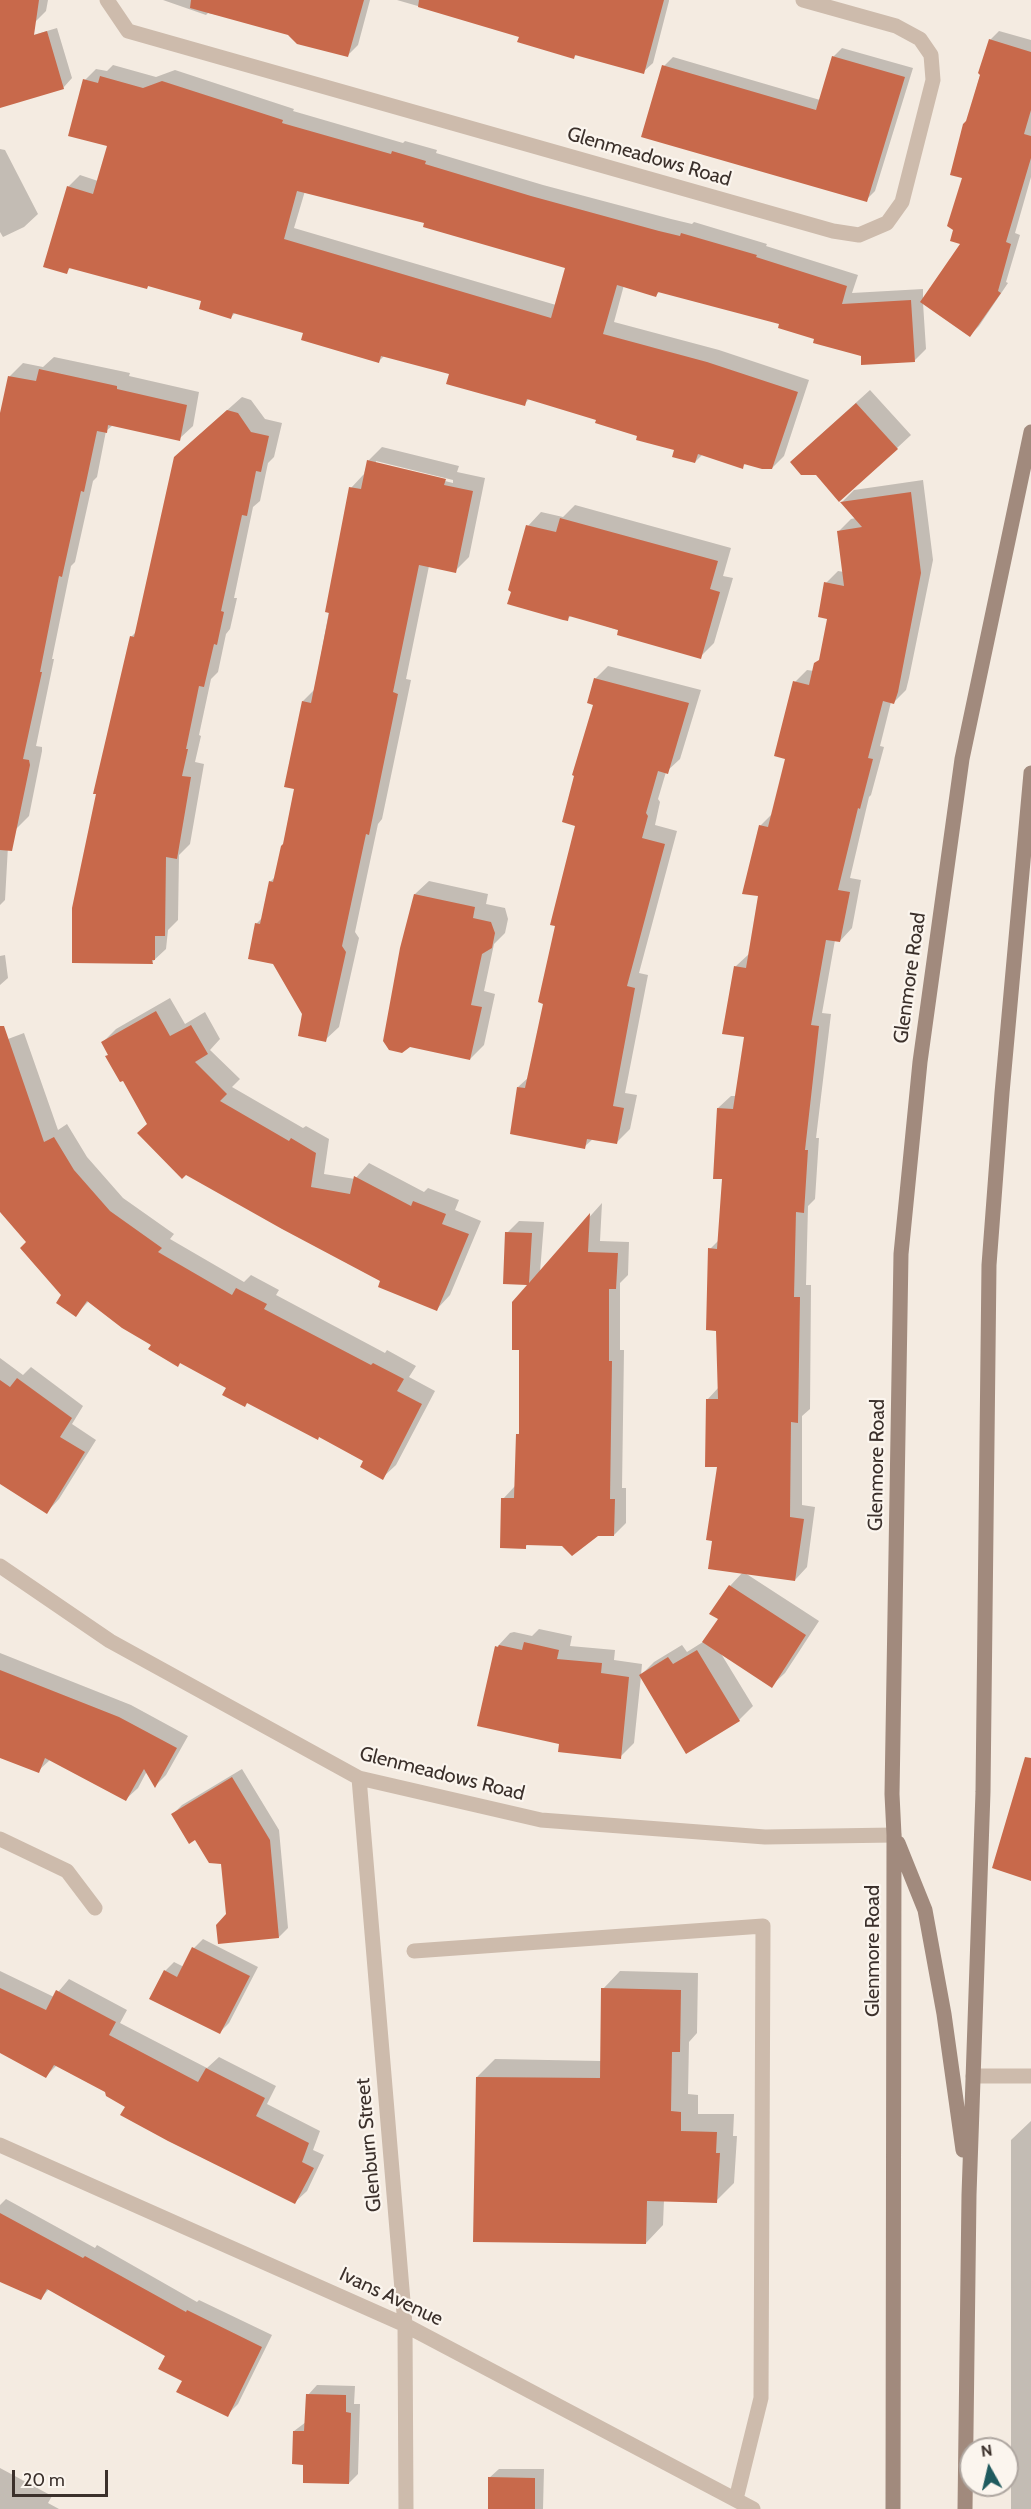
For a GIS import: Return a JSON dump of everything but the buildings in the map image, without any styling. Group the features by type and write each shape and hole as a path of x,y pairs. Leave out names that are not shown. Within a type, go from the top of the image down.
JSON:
{"main road":[{"name":"Glenmore Road","path":"893,2509 894,1835 892,1794 901,1254 918,1084 962,759 1031,432"},
{"path":"965,2509 969,2195 983,1792 989,1265 1031,773"},
{"path":"894,1835 925,1910 944,2014 969,2195"}],"street":[{"name":"Glenmeadows Road","path":"107,0 128,31 822,228 859,236 887,223 902,202 933,80 931,55 920,39 896,26 803,0"},
{"name":"Glenmeadows Road","path":"0,1566 110,1641 359,1778 541,1820 765,1837 894,1835"},
{"name":"Glenburn Street","path":"359,1778 405,2325 406,2509"},
{"path":"0,1839 67,1870 95,1908"},
{"path":"414,1951 763,1926 761,2398 736,2499"},
{"path":"972,2076 1031,2076"},
{"name":"Ivans Avenue","path":"0,2145 405,2325 753,2509"}]}
